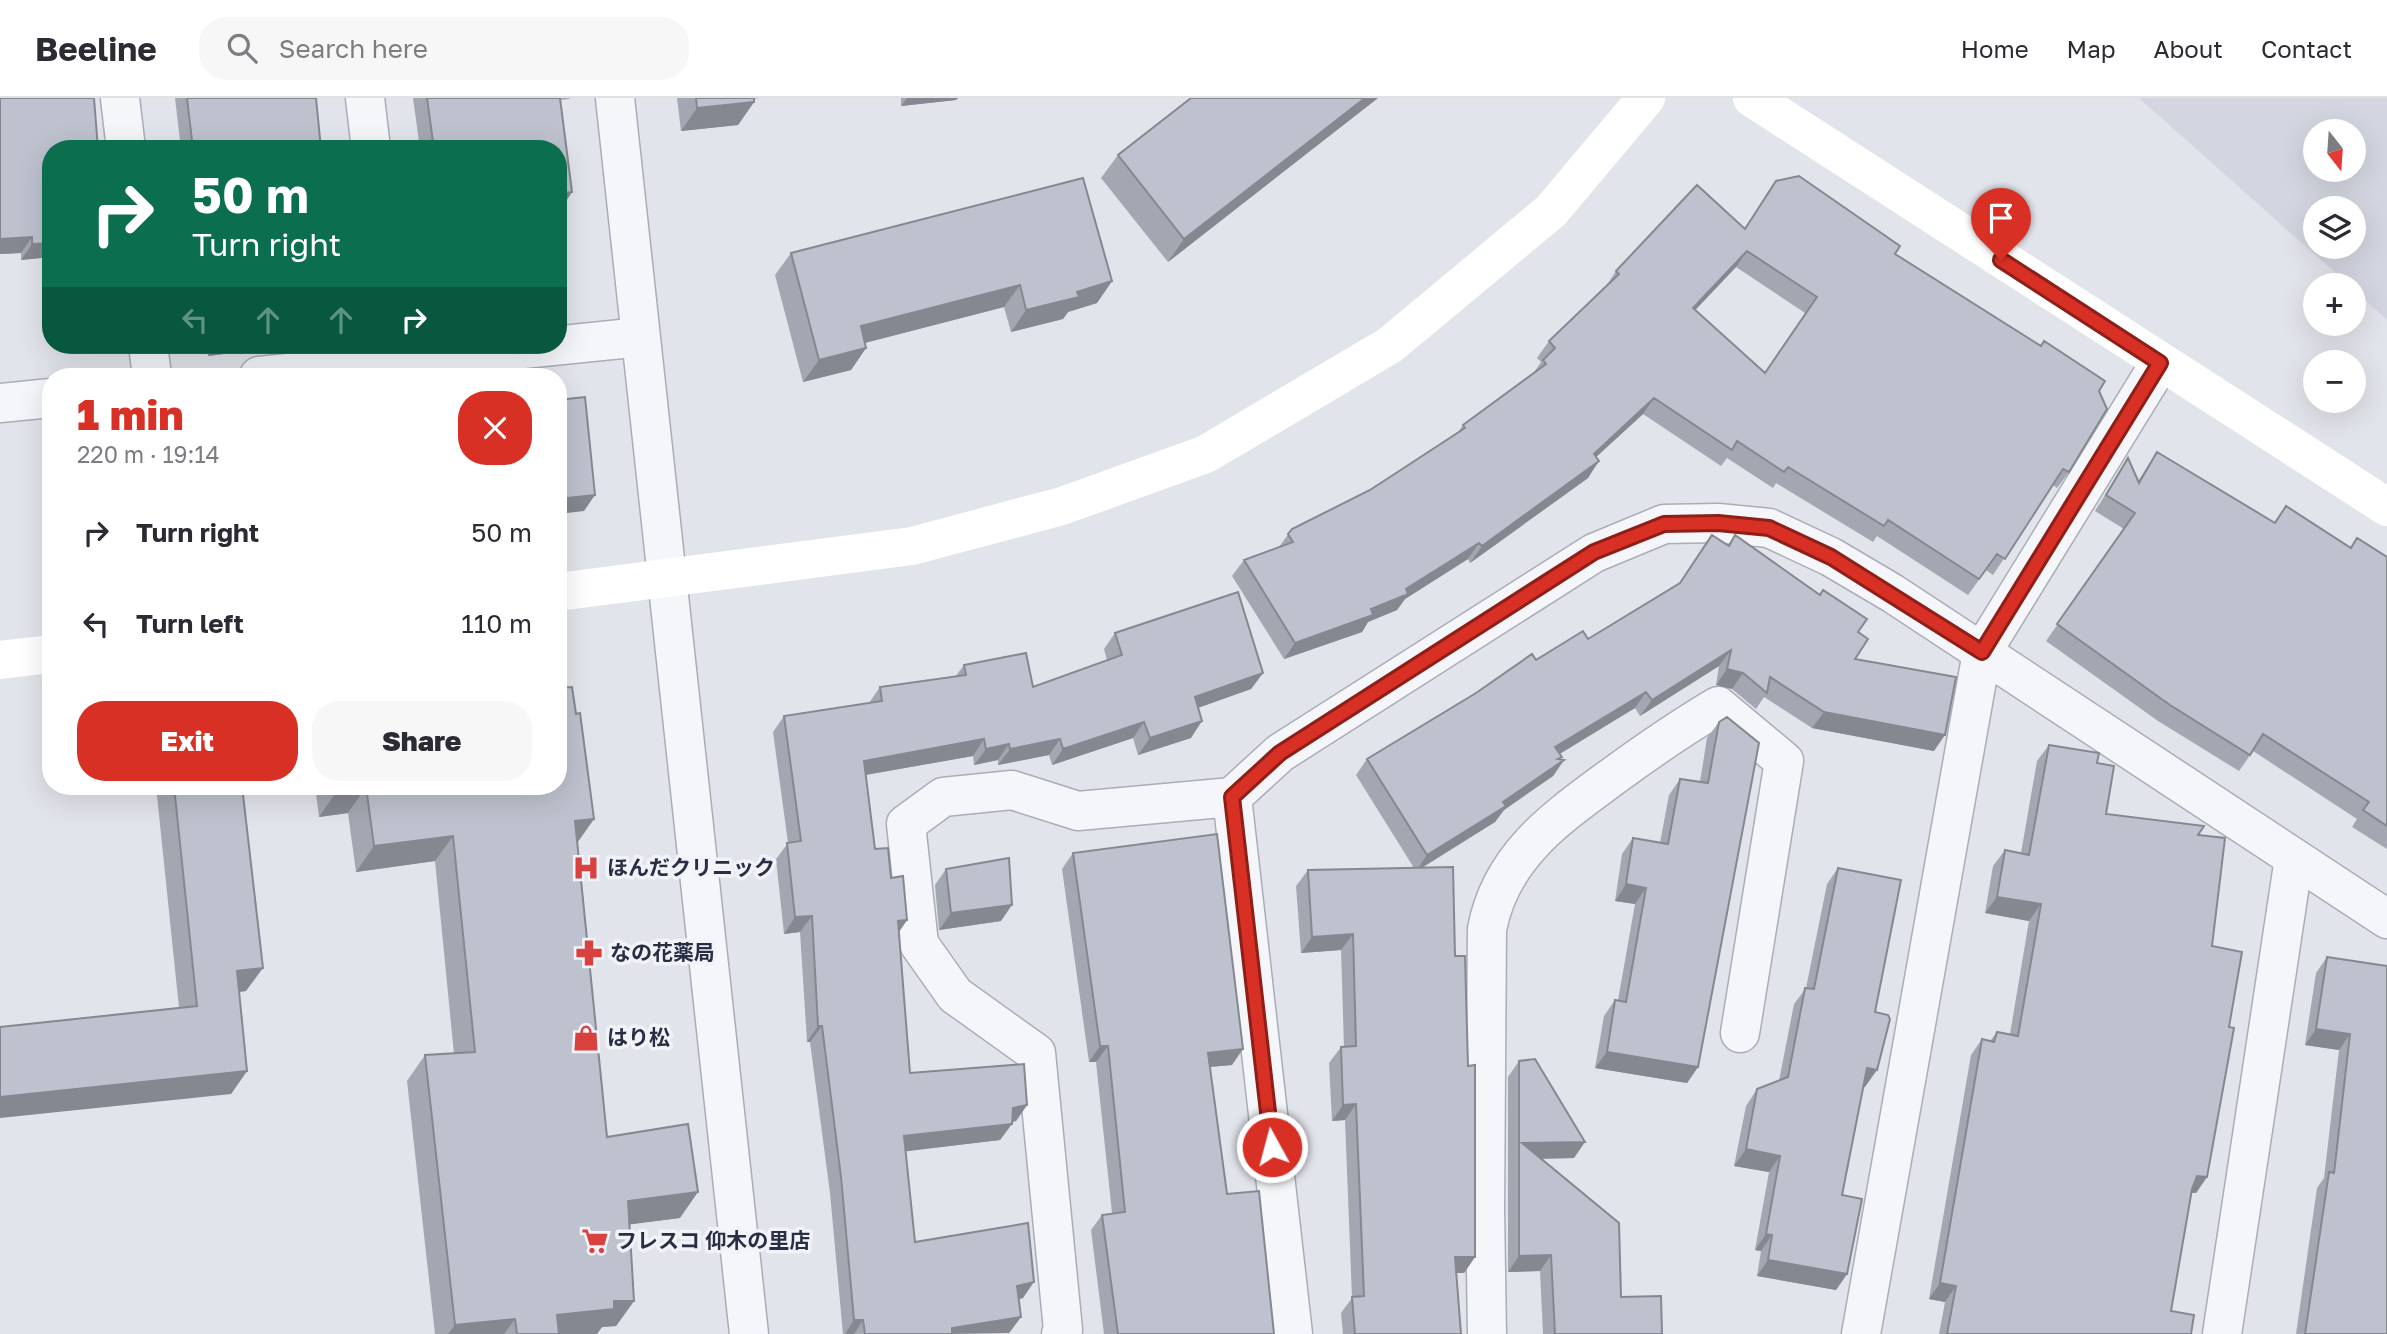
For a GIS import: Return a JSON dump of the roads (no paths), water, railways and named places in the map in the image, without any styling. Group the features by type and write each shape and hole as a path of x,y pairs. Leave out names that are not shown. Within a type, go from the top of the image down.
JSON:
{"street":[{"path":"120,98 125,140"},
{"path":"365,98 370,140"},
{"path":"615,98 749,1334"},
{"path":"567,591 912,546 1062,506 1206,454 1390,345 1550,211 1646,98"},
{"path":"1752,98 2387,507"},
{"path":"567,342 641,337"},
{"path":"308,368 393,354"},
{"path":"1861,1334 1982,652 2160,363"},
{"path":"0,403 42,399"},
{"path":"1060,1334 1063,1330 1035,1053 955,996 919,944 906,824 943,796 1012,790 1078,811 1232,797 1280,753 1594,552 1664,524 1718,523 1769,528 1841,563 1982,652 2387,919"},
{"path":"0,660 42,655"},
{"path":"1487,1334 1487,929 1492,902 1514,863 1539,834 1625,767 1718,706 1784,761 1740,1033"},
{"path":"1232,797 1293,1334"},
{"path":"2222,1334 2294,858"}],"place":[{"name":"ほんだクリニック","path":"586,868"},
{"name":"なの花薬局","path":"589,953"},
{"name":"はり松","path":"586,1038"},
{"name":"フレスコ 仰木の里店","path":"595,1241"}]}
